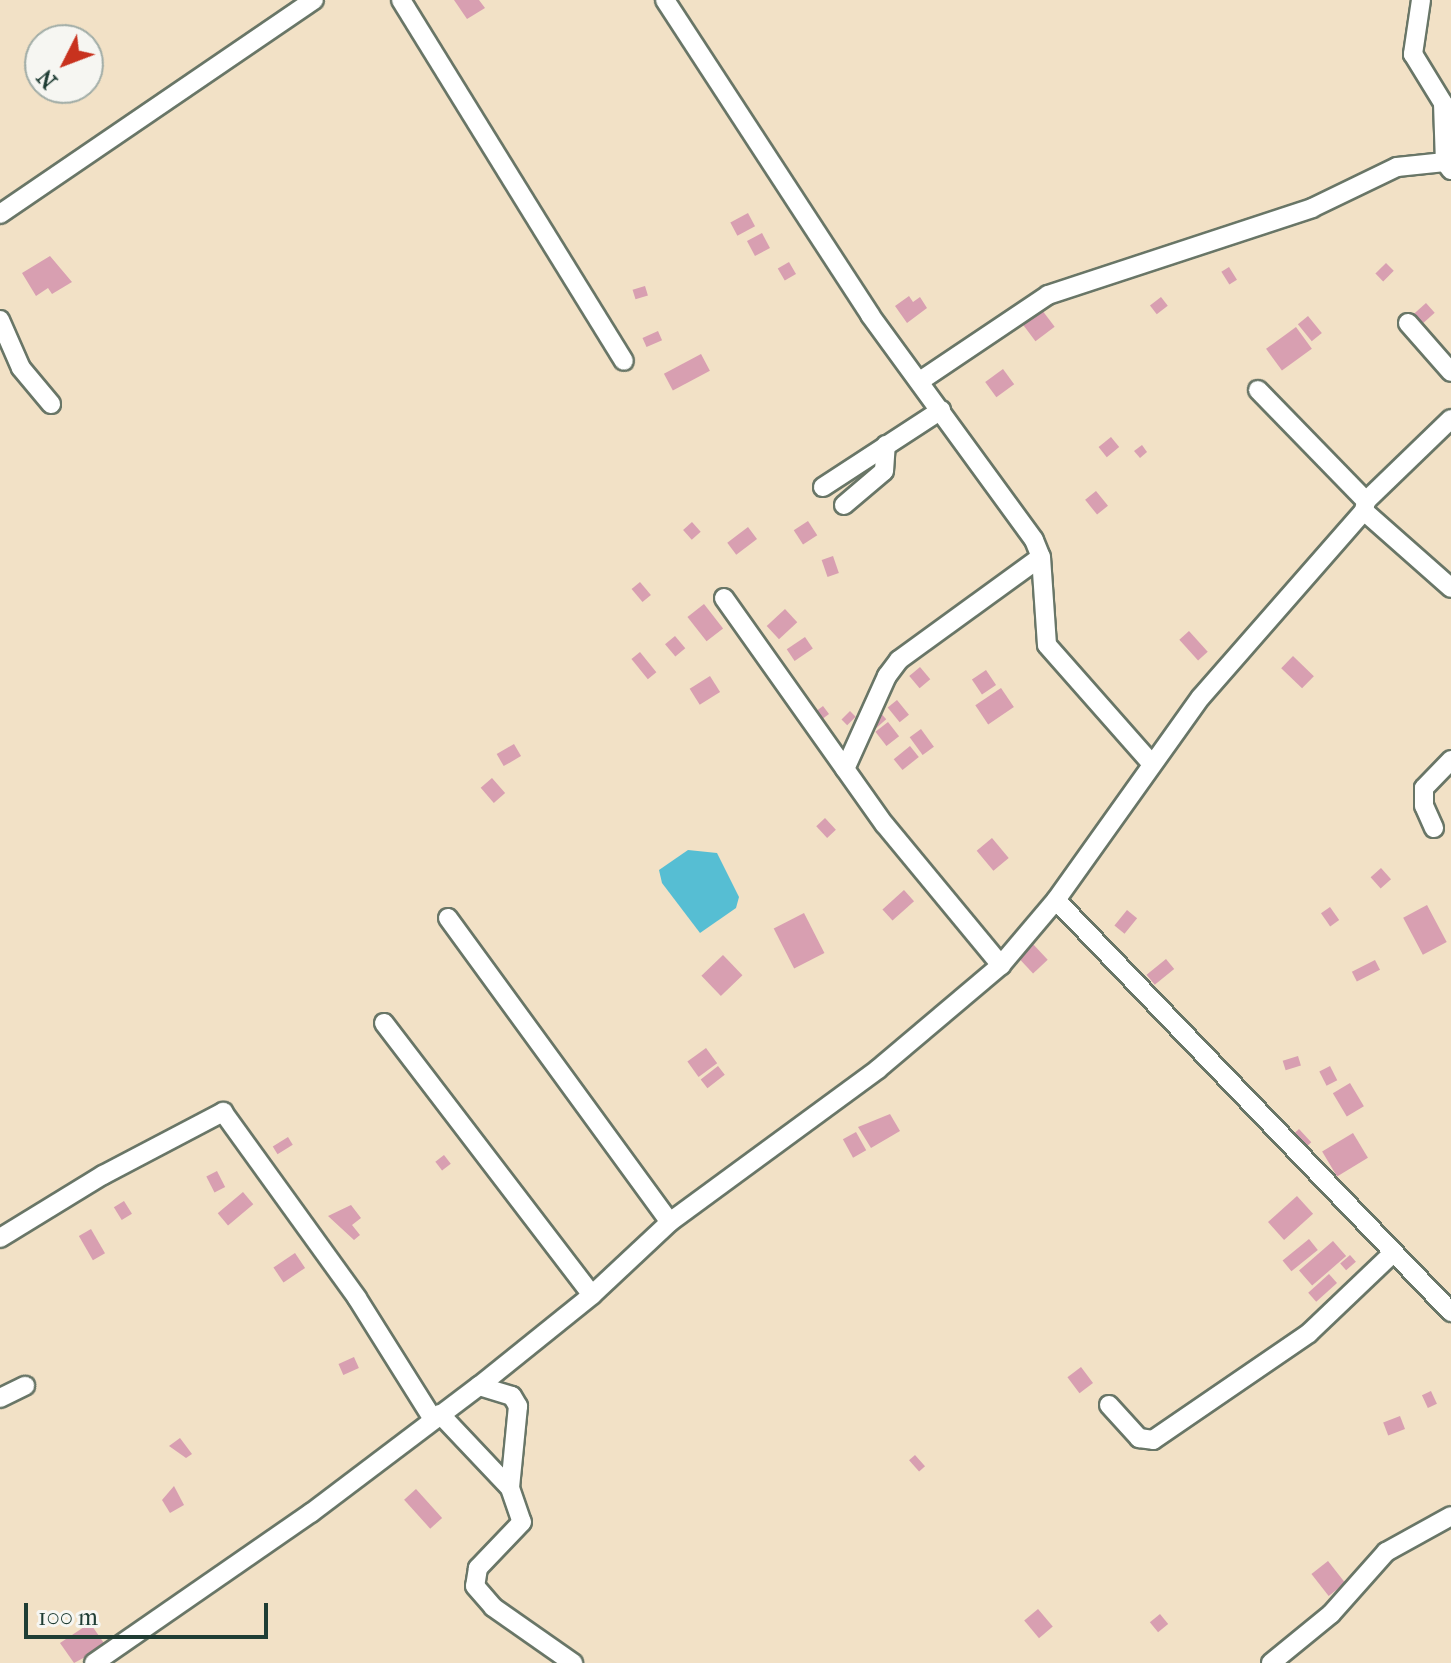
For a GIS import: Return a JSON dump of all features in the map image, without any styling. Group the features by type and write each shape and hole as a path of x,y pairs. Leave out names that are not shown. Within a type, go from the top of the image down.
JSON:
{"street":[{"path":"4,204 314,0"},
{"path":"401,0 624,361"},
{"path":"665,0 833,260 941,410 1041,557 1047,645 1151,763"},
{"path":"920,381 1048,295 1312,208 1397,167 1448,166 1443,103 1413,54 1421,0"},
{"path":"0,320 21,368 51,404"},
{"path":"1408,323 1451,372"},
{"path":"1258,390 1365,506 1451,588"},
{"path":"823,487 941,410"},
{"path":"94,1663 311,1513 479,1386 592,1295 670,1222 878,1069 1001,965 1056,900 1201,697 1365,506 1451,419"},
{"path":"844,505 884,471 886,445"},
{"path":"845,769 891,668 1041,557"},
{"path":"724,598 845,769 1001,965"},
{"path":"1434,828 1424,806 1424,788 1451,760"},
{"path":"1056,900 1451,1312"},
{"path":"448,918 670,1222"},
{"path":"384,1023 592,1295"},
{"path":"0,1238 103,1175 223,1112 357,1298 436,1416 510,1488"},
{"path":"1109,1405 1139,1438 1153,1440 1309,1333 1393,1253"},
{"path":"0,1398 25,1386"},
{"path":"479,1386 512,1396 518,1406 510,1488 522,1522 478,1568 475,1586 493,1607 573,1663"},
{"path":"1271,1663 1331,1614 1377,1559 1451,1516"}],"water":[{"path":"688,850 717,853 739,897 736,908 700,933 662,883 659,870"}],"building":[{"path":"454,0 479,0 485,8 467,19"},
{"path":"748,213 755,226 737,236 730,222"},
{"path":"762,233 770,248 755,256 747,241"},
{"path":"50,256 72,282 52,294 48,288 36,296 22,273"},
{"path":"789,262 796,274 785,281 778,268"},
{"path":"1386,263 1394,271 1383,281 1375,274"},
{"path":"1229,267 1237,280 1229,284 1221,272"},
{"path":"645,286 648,296 635,299 633,290"},
{"path":"909,296 913,302 920,297 927,308 907,323 895,306"},
{"path":"1161,297 1168,306 1157,314 1150,306"},
{"path":"1426,303 1435,313 1421,325 1413,315"},
{"path":"1042,310 1055,327 1035,341 1023,324"},
{"path":"1308,316 1322,333 1312,341 1298,324"},
{"path":"1296,327 1312,349 1282,371 1266,349"},
{"path":"658,331 662,340 647,347 642,338"},
{"path":"701,354 710,371 673,390 664,374"},
{"path":"1003,369 1014,384 996,397 985,382"},
{"path":"1111,437 1119,447 1107,457 1099,447"},
{"path":"1142,445 1147,452 1140,458 1134,451"},
{"path":"1096,491 1108,506 1097,515 1085,500"},
{"path":"808,521 817,535 803,545 794,530"},
{"path":"692,522 701,532 692,540 683,530"},
{"path":"748,527 757,539 736,555 727,543"},
{"path":"833,556 839,573 828,577 822,560"},
{"path":"640,582 651,595 643,602 632,589"},
{"path":"704,604 723,628 707,641 687,617"},
{"path":"785,609 797,622 779,639 767,626"},
{"path":"1189,631 1208,652 1198,661 1179,640"},
{"path":"675,636 685,648 675,657 665,644"},
{"path":"805,637 813,649 795,661 787,649"},
{"path":"640,652 656,672 648,679 631,659"},
{"path":"1293,656 1314,676 1302,688 1281,668"},
{"path":"920,667 930,679 920,688 909,676"},
{"path":"986,670 996,685 982,694 972,680"},
{"path":"710,676 720,692 700,705 690,689"},
{"path":"1001,688 1014,707 988,724 975,705"},
{"path":"897,700 909,715 900,722 888,708"},
{"path":"823,706 829,714 817,723 811,715"},
{"path":"850,711 856,717 847,725 842,719"},
{"path":"879,711 886,719 875,729 868,721"},
{"path":"888,722 899,736 886,746 875,732"},
{"path":"921,729 934,747 923,755 910,737"},
{"path":"514,744 521,756 504,766 497,754"},
{"path":"910,746 919,757 902,770 894,759"},
{"path":"492,778 505,793 494,803 481,788"},
{"path":"825,818 836,830 827,838 816,826"},
{"path":"992,838 1009,858 993,871 977,851"},
{"path":"1381,868 1391,879 1381,889 1371,877"},
{"path":"904,890 914,901 892,921 882,909"},
{"path":"1427,905 1447,942 1423,955 1403,918"},
{"path":"1330,907 1339,920 1330,926 1321,913"},
{"path":"1127,910 1137,918 1125,934 1114,926"},
{"path":"804,913 824,953 794,969 774,928"},
{"path":"1032,943 1048,960 1033,973 1017,957"},
{"path":"723,955 742,975 721,996 701,976"},
{"path":"1166,959 1174,969 1155,985 1147,975"},
{"path":"1375,960 1380,970 1357,982 1352,972"},
{"path":"706,1048 717,1063 699,1077 687,1062"},
{"path":"1298,1056 1301,1066 1286,1070 1283,1061"},
{"path":"718,1066 725,1075 707,1088 701,1080"},
{"path":"1330,1066 1337,1080 1327,1086 1319,1071"},
{"path":"1350,1083 1364,1106 1347,1116 1333,1093"},
{"path":"890,1114 900,1131 871,1148 858,1127"},
{"path":"1299,1129 1311,1142 1302,1151 1289,1138"},
{"path":"856,1132 866,1150 853,1158 843,1139"},
{"path":"1353,1133 1368,1158 1337,1176 1322,1152"},
{"path":"288,1137 293,1145 278,1154 273,1147"},
{"path":"444,1155 451,1164 442,1170 435,1162"},
{"path":"217,1171 225,1187 214,1192 206,1176"},
{"path":"243,1192 253,1204 228,1225 218,1213"},
{"path":"1297,1196 1313,1214 1284,1240 1268,1222"},
{"path":"124,1201 132,1214 122,1220 114,1207"},
{"path":"351,1205 361,1218 352,1225 360,1235 354,1240 328,1216"},
{"path":"91,1229 105,1253 93,1260 79,1236"},
{"path":"1309,1239 1318,1250 1291,1271 1283,1260"},
{"path":"1333,1241 1346,1256 1312,1286 1299,1271"},
{"path":"295,1253 305,1268 284,1282 273,1268"},
{"path":"1350,1255 1356,1262 1346,1270 1340,1264"},
{"path":"1329,1274 1337,1283 1316,1302 1308,1293"},
{"path":"354,1357 359,1368 343,1375 338,1364"},
{"path":"1081,1367 1093,1383 1079,1393 1067,1377"},
{"path":"1431,1391 1437,1404 1428,1408 1422,1395"},
{"path":"1400,1416 1405,1429 1388,1436 1383,1422"},
{"path":"180,1438 192,1454 186,1458 169,1446"},
{"path":"915,1455 925,1466 919,1472 909,1460"},
{"path":"174,1486 184,1505 170,1513 162,1500"},
{"path":"416,1489 442,1518 430,1529 404,1500"},
{"path":"1328,1561 1345,1583 1329,1596 1311,1574"},
{"path":"1038,1609 1053,1627 1039,1638 1024,1621"},
{"path":"1160,1614 1168,1624 1158,1632 1150,1622"},
{"path":"90,1623 106,1646 74,1663 60,1643"}]}
